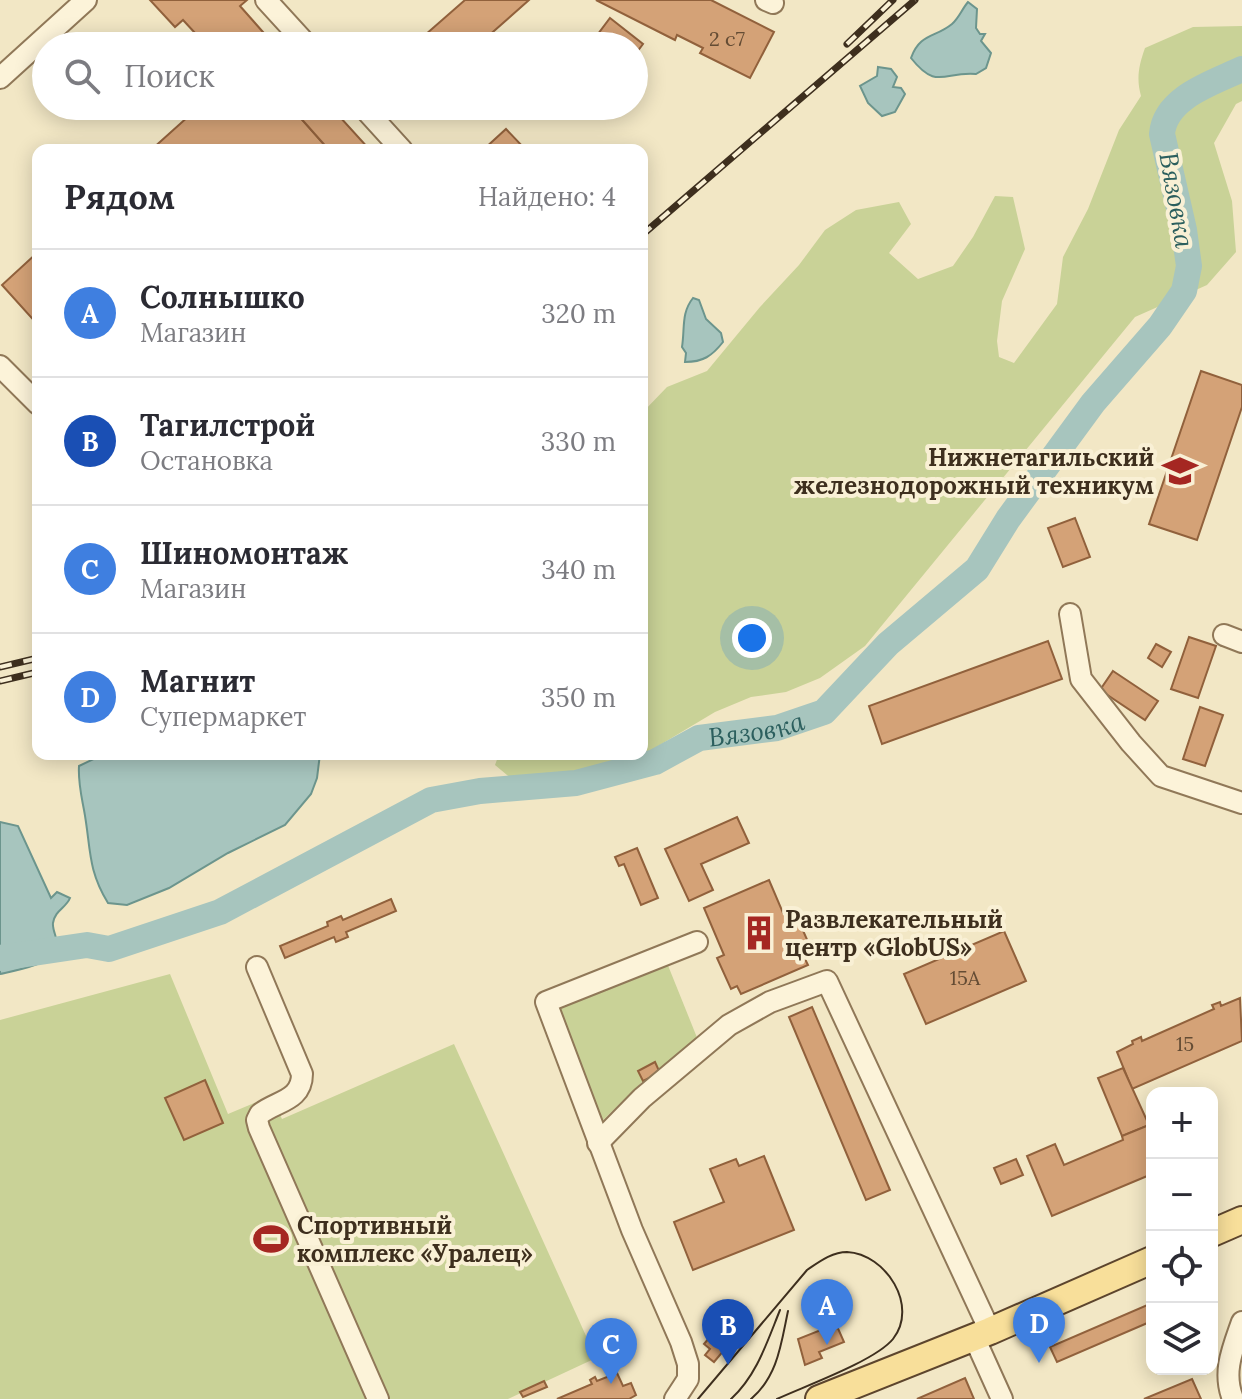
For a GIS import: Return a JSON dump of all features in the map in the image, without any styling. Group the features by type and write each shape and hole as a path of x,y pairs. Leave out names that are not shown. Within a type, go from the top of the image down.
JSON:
{"main road":[{"path":"1217,1231 1242,1220"},
{"path":"822,1398 982,1334 1146,1263"}],"street":[{"path":"51,32 86,0"},
{"path":"266,0 295,32"},
{"path":"0,78 32,49"},
{"path":"375,120 397,144"},
{"path":"0,366 32,398"},
{"path":"1070,614 1081,679 1161,776 1242,803"},
{"path":"675,1399 688,1379 686,1355 598,1143 546,1002 697,942"},
{"path":"257,967 302,1074 299,1089 294,1095 260,1114 257,1120 259,1128 378,1399"},
{"path":"598,1143 642,1098 729,1025 770,1002 827,981 982,1334 1002,1399"},
{"path":"1233,1399 1227,1382 1228,1368 1242,1322"}],"green space":[{"path":"1242,26 1242,101 1236,104 1214,143 1232,201 1236,252 1207,285 1135,317 865,646 820,678 786,692 751,697 715,712 648,752 648,407 667,387 707,371 799,265 825,230 856,210 899,202 911,224 889,253 918,279 953,266 995,196 1013,197 1025,249 1002,301 997,341 999,357 1014,363 1057,304 1063,257 1088,209 1119,130 1141,96 1139,72 1145,48 1193,27"},
{"path":"497,760 635,760 623,767 513,780 495,765"},
{"path":"667,963 698,1040 660,1073 655,1063 638,1070 643,1081 597,1126 554,1009"},
{"name":"Спортивный комплекс «Уралец»","path":"170,974 228,1114 271,1096 282,1119 454,1044 596,1358 508,1399 0,1399 0,1020"}],"water":[{"path":"968,2 977,9 976,28 980,34 985,34 981,41 991,53 986,68 976,74 935,77 928,74 911,58 915,50 923,40 952,24"},
{"path":"878,67 891,69 897,77 893,87 901,88 905,94 895,112 882,116 868,103 860,86 877,76"},
{"path":"693,298 699,300 706,319 721,333 723,342 707,357 685,362 686,353 682,347 684,321"},
{"path":"92,760 319,760 311,794 285,825 228,853 169,888 127,905 108,903 96,879 79,766"},
{"path":"0,822 18,826 51,898 57,892 70,898 54,919 57,948 54,954 32,966 0,974"}],"building":[{"path":"150,0 247,0 240,6 263,32 194,32 183,20 175,27"},
{"path":"465,0 529,0 493,32 428,32"},
{"path":"596,0 711,0 774,32 750,78 700,53 703,48 677,35 675,40"},
{"path":"610,18 628,32 600,32"},
{"path":"184,120 302,120 324,144 158,144"},
{"path":"302,120 343,120 365,144 324,144"},
{"path":"506,129 520,144 490,144"},
{"path":"32,258 32,318 2,285"},
{"path":"1201,371 1242,385 1242,407 1197,540 1149,524"},
{"path":"1075,518 1090,557 1063,567 1048,528"},
{"path":"1189,637 1216,646 1198,698 1171,689"},
{"path":"1048,641 1062,679 882,744 869,706"},
{"path":"1156,644 1171,652 1162,667 1148,658"},
{"path":"1113,671 1158,701 1145,720 1100,690"},
{"path":"1200,707 1223,715 1205,766 1183,759"},
{"path":"737,817 749,843 701,864 713,890 689,901 665,849"},
{"path":"637,848 658,898 641,905 624,864 619,866 615,857"},
{"name":"Развлекательный центр «GlobUS»","path":"769,880 783,913 793,908 813,953 804,957 808,965 741,994 737,986 731,989 717,958 724,955 704,908"},
{"path":"391,899 396,911 346,932 348,937 336,942 334,937 285,958 280,946 328,926 327,922 341,916 343,920"},
{"path":"1004,931 1026,981 926,1024 904,974"},
{"path":"1240,998 1242,1041 1132,1089 1117,1052 1141,1037 1142,1041 1214,1009 1212,1005 1220,1002 1221,1006"},
{"path":"812,1007 890,1190 866,1200 789,1017"},
{"path":"655,1062 660,1073 643,1081 638,1071"},
{"path":"1123,1068 1146,1118 1146,1126 1122,1136 1098,1078"},
{"path":"205,1080 223,1123 184,1140 165,1098"},
{"path":"1146,1126 1146,1177 1052,1216 1027,1156 1055,1144 1064,1165 1123,1140 1122,1136"},
{"path":"764,1156 794,1230 693,1270 674,1222 724,1202 710,1169 736,1159 739,1166"},
{"path":"1016,1159 1023,1175 1001,1184 994,1168"},
{"path":"1146,1306 1146,1324 1057,1362 1050,1347"},
{"path":"836,1324 844,1342 819,1352 822,1358 805,1365 798,1339"},
{"path":"710,1337 725,1349 714,1362 705,1355 710,1349 704,1344"},
{"path":"617,1373 623,1386 631,1383 636,1395 629,1399 557,1399 592,1384 590,1380 595,1377 597,1381"},
{"path":"965,1378 974,1399 917,1399"},
{"path":"1192,1379 1201,1399 1144,1399"},
{"path":"544,1381 547,1387 523,1397 520,1392"}],"waterway":[{"name":"Вязовка","path":"0,958 87,945 109,949 220,912 431,800 480,791 576,783 655,762 699,738 777,728 824,712 888,644 977,569 1008,519 1093,403 1160,326 1184,291 1189,266 1162,134 1165,121 1172,110 1192,93 1242,69"}],"tram line":[{"path":"698,1399 807,1270 841,1252 861,1255 874,1262 886,1272 900,1297 900,1326 893,1339 856,1364 777,1399"},
{"path":"731,1399 755,1369 780,1310"},
{"path":"751,1399 773,1370 788,1311"}],"railway":[{"path":"847,44 893,0"},
{"path":"648,230 915,0"},
{"path":"0,667 32,659"},
{"path":"0,681 32,673"}],"place":[{"name":"Нижнетагильский железнодорожный техникум","path":"1180,471"},
{"name":"Развлекательный центр «GlobUS»","path":"759,933"},
{"name":"Спортивный комплекс «Уралец»","path":"271,1239"},
{"name":"Солнышко","path":"827,1345"},
{"name":"Магнит","path":"1039,1363"},
{"name":"Тагилстрой","path":"728,1365"},
{"name":"Шиномонтаж","path":"611,1384"}]}
